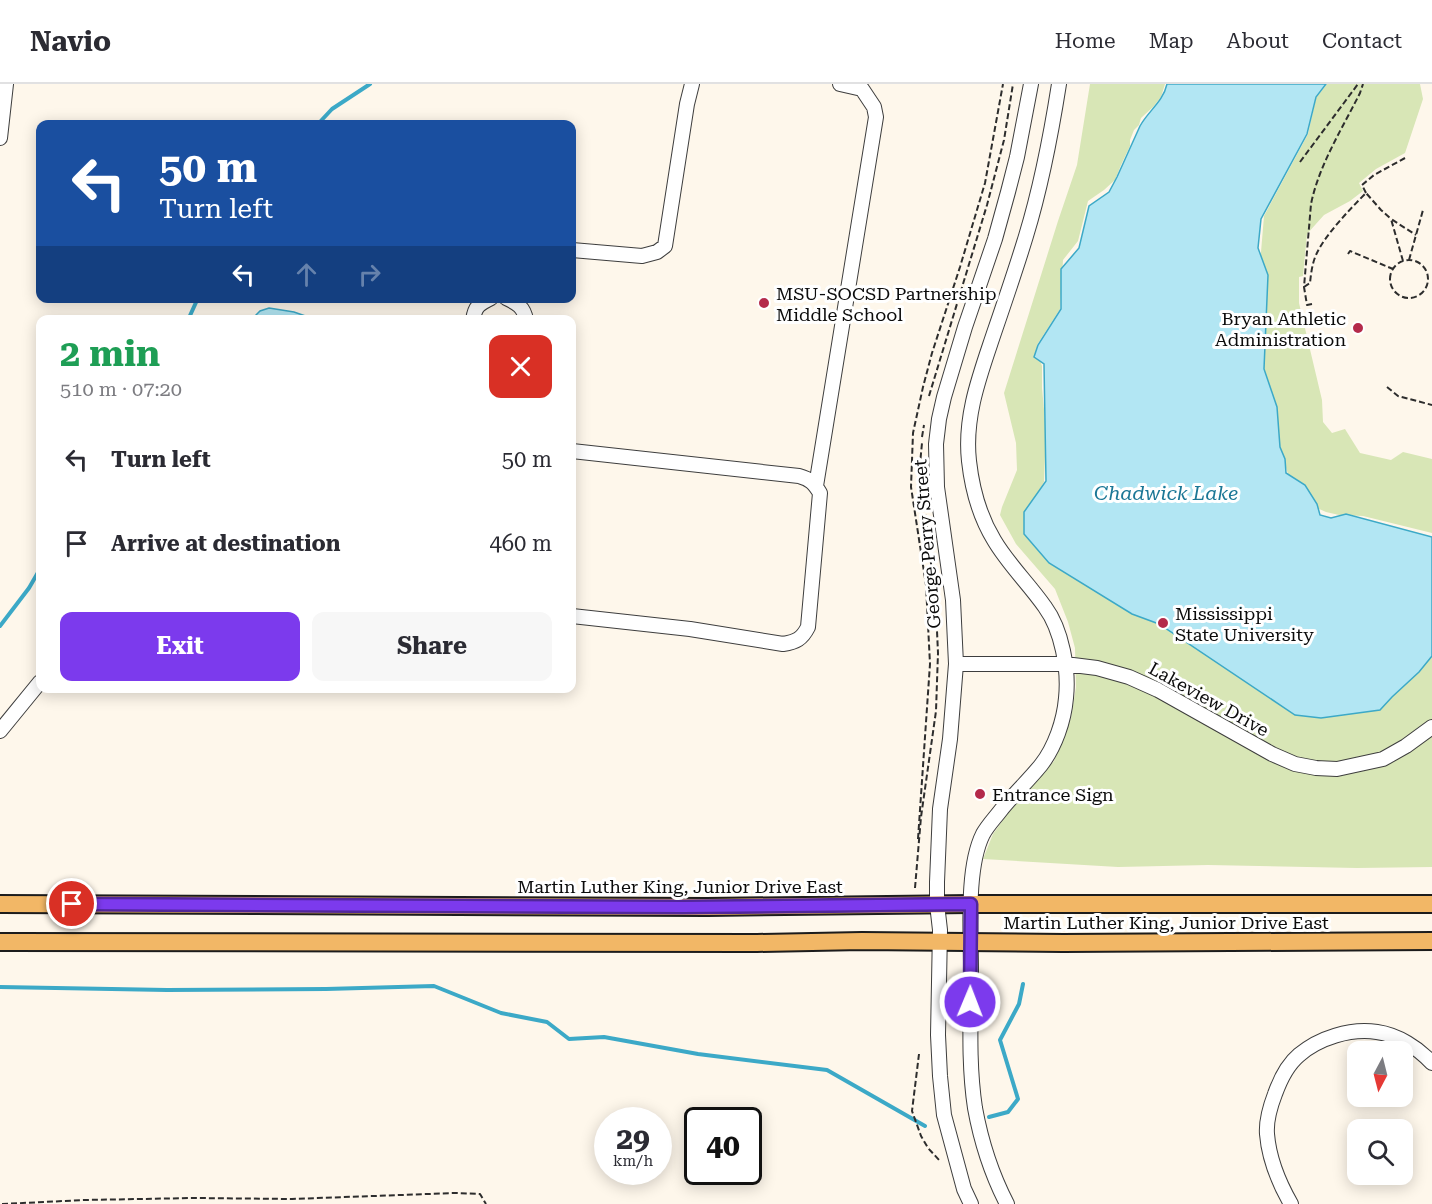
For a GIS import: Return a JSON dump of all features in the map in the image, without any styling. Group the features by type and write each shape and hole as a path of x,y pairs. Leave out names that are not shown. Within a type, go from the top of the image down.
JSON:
{"main road":[{"path":"0,894 40,904"},
{"name":"Martin Luther King, Junior Drive East","path":"0,904 683,907 937,904 1432,904"},
{"name":"Martin Luther King, Junior Drive East","path":"0,942 1432,941"}],"street":[{"path":"0,138 6,84"},
{"path":"576,250 642,256 657,252 665,246 692,84"},
{"path":"816,486 876,117 874,107 862,89 840,84"},
{"name":"George Perry Street","path":"971,1204 964,1189 944,1115 938,1035 940,930 937,904 940,809 950,739 956,664 953,600 937,487 936,444 944,397 964,327 998,230 1017,157 1030,84"},
{"path":"1007,1204 984,1148 973,1088 970,941 974,860 985,830 1042,763 1051,748 1060,727 1067,681 1059,635 1047,609 1004,555 980,510 968,460 968,420 974,392 1012,282 1030,220 1042,174 1059,84"},
{"path":"474,315 474,310 482,303"},
{"path":"576,451 799,476 809,478 820,493 808,627 804,635 795,642 783,644 690,629 576,616"},
{"name":"Lakeview Drive","path":"956,664 1065,664 1097,669 1143,682 1272,754 1296,764 1316,768 1337,769 1383,759 1432,727"},
{"path":"0,731 36,687"},
{"path":"1291,1204 1271,1158 1267,1133 1269,1108 1281,1078 1298,1056 1318,1042 1347,1032 1377,1032 1401,1040 1417,1049 1432,1063"}],"path":[{"path":"1300,162 1358,84"},
{"path":"1312,304 1307,305 1304,287 1311,204 1318,176 1363,84"},
{"path":"1405,158 1374,175 1362,185 1381,210 1416,235"},
{"path":"1304,287 1310,283 1316,254 1366,193"},
{"path":"1408,260 1424,210"},
{"path":"1391,219 1403,261"},
{"path":"1348,254 1350,251 1393,269"},
{"path":"1408,260 1420,263 1428,272 1428,285 1420,295 1408,298 1396,293 1390,282 1393,269 1399,263 1408,260"},
{"path":"1428,272 1432,271"},
{"path":"1387,387 1398,396 1432,405"},
{"path":"919,1054 912,1111 921,1136 940,1161"},
{"path":"2,1204 194,1198 292,1199 455,1193 480,1194 486,1204"}],"green space":[{"path":"1090,84 1165,84 1161,97 1141,118 1134,130 1130,146 1115,180 1088,201 1078,241 1063,260 1060,309 1037,345 1042,366 1046,431 1044,482 1036,496 1432,652 1432,867 1208,865 1118,867 983,859 993,834 1008,813 1054,761 1071,718 1076,687 1075,648 1055,589 1016,544 1000,515 1017,470 1016,443 1004,393 1077,165"},
{"path":"1327,84 1420,84 1423,99 1405,153 1376,169 1359,183 1363,191 1324,215 1307,234 1303,276 1299,277 1299,303 1322,400 1323,422 1332,433 1345,429 1360,453 1391,460 1403,452 1432,459 1432,533 1363,516 1326,512 1308,504 1294,489 1269,411 1259,331 1264,216 1308,134 1316,98"}],"water":[{"name":"Chadwick Lake","path":"1167,84 1326,84 1316,97 1307,134 1261,219 1258,248 1268,275 1264,369 1277,407 1280,447 1285,459 1286,473 1305,485 1317,504 1320,515 1331,518 1346,514 1432,537 1432,656 1380,710 1321,718 1295,715 1159,624 1132,614 1049,563 1024,534 1024,512 1046,481 1044,364 1034,357 1038,345 1061,309 1061,269 1079,248 1089,206 1109,192 1140,126 1159,101"},
{"path":"269,308 303,315 256,315"}],"waterway":[{"path":"322,120 332,109 370,84"},
{"path":"190,315 196,303"},
{"path":"0,626 36,576"},
{"path":"989,1117 1008,1112 1018,1099 1000,1040 1019,1004 1023,984"},
{"path":"0,987 167,990 434,986 501,1013 547,1022 569,1039 604,1037 698,1054 827,1070 925,1126"}],"place":[{"name":"MSU-SOCSD Partnership Middle School","path":"764,303"},
{"name":"Bryan Athletic Administration","path":"1358,328"},
{"name":"Mississippi State University","path":"1163,623"},
{"name":"Entrance Sign","path":"980,794"}],"route":[{"path":"72,904 706,907 971,904 970,1002"}]}
